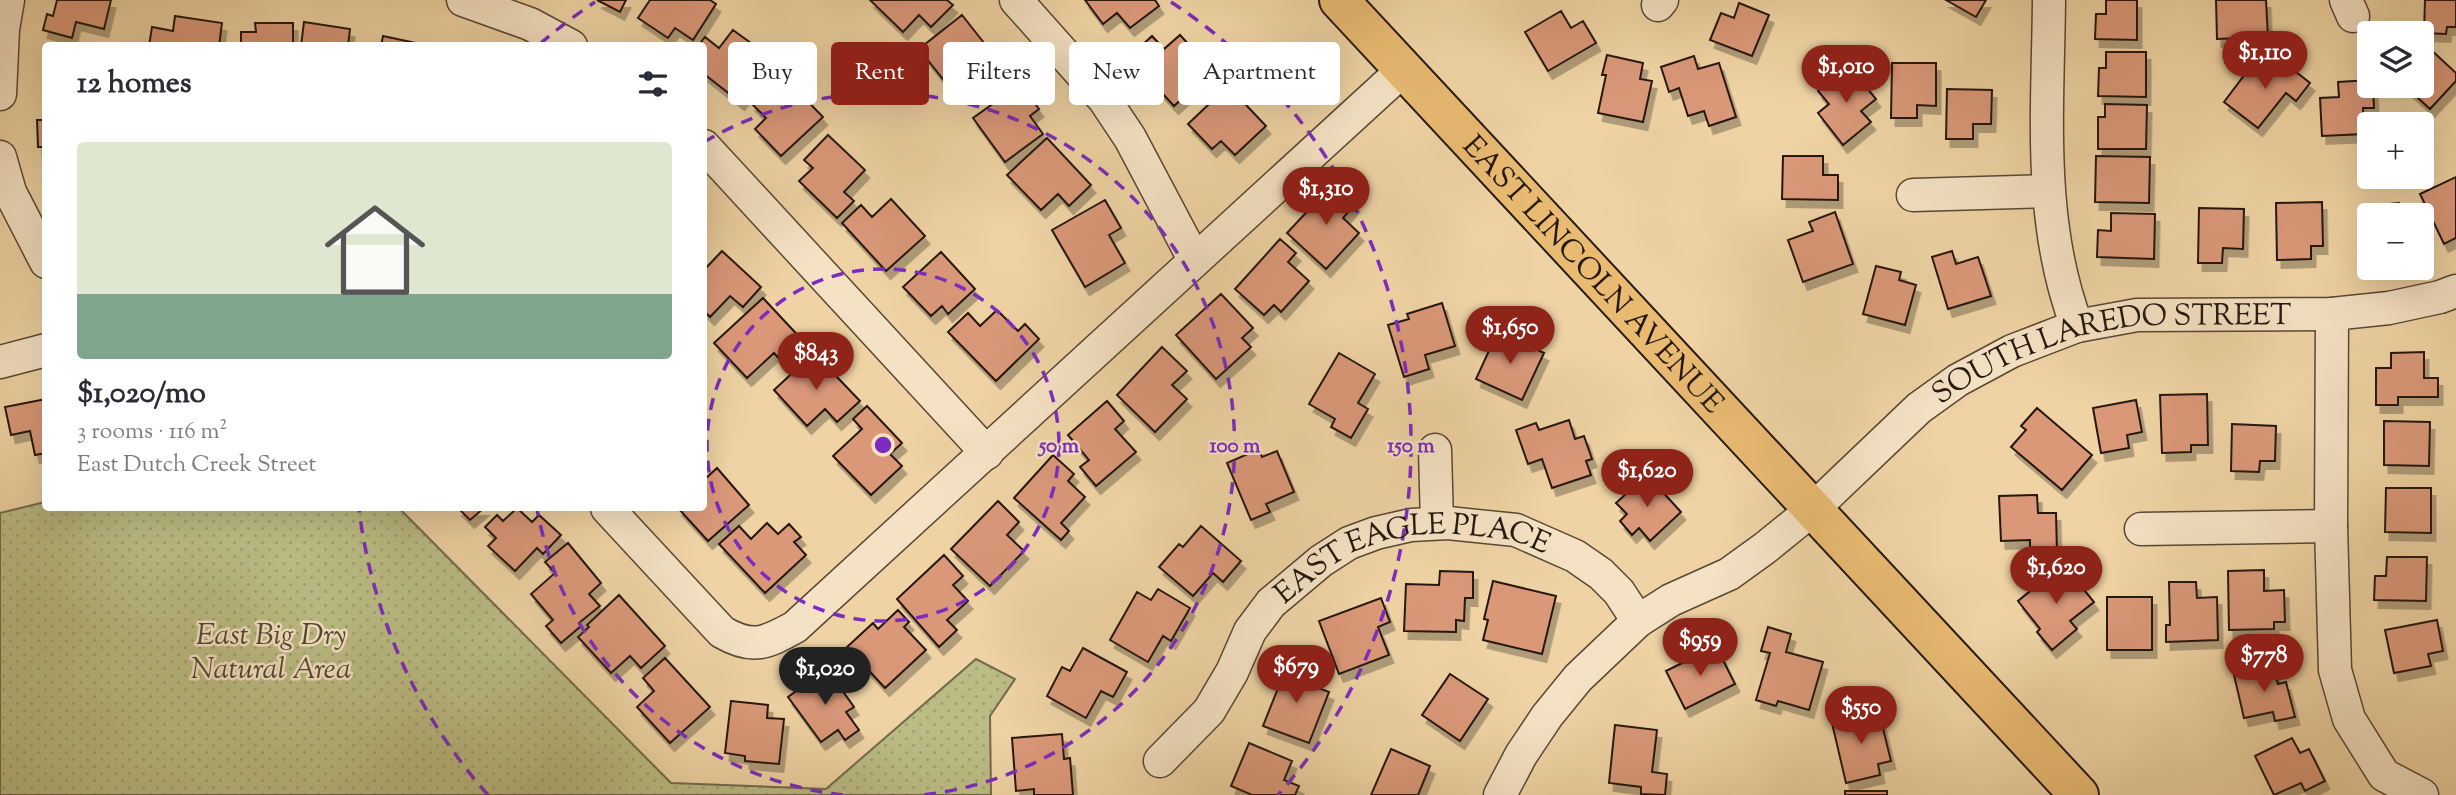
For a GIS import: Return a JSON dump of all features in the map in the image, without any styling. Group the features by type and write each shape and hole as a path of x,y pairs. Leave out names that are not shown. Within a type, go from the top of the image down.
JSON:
{"main road":[{"name":"EAST LINCOLN AVENUE","path":"1339,0 2079,795"}],"street":[{"path":"0,93 3,29 8,0"},
{"path":"463,0 530,24 564,42"},
{"path":"1016,0 1104,99 1130,138 1194,259"},
{"path":"2049,0 2048,191 2056,258 2064,292 2077,326"},
{"path":"610,511 722,632 740,642 766,642 795,627 1403,70"},
{"path":"707,149 987,453"},
{"path":"0,157 10,192 42,254"},
{"path":"1913,195 2048,191"},
{"name":"SOUTH LAREDO STREET","path":"1500,795 1521,755 1547,716 1578,678 1638,621 1671,600 1728,574 1765,548 1812,510 1919,408 1958,380 2012,351 2077,326 2137,315 2332,314 2389,308 2441,297 2456,291"},
{"path":"2332,314 2331,526 2335,670 2349,719 2384,775 2422,795"},
{"path":"0,362 42,351"},
{"path":"1435,450 1437,523"},
{"name":"EAST EAGLE PLACE","path":"1160,761 1209,711 1232,672 1250,631 1271,603 1321,561 1349,543 1376,533 1411,525 1437,523 1516,530 1575,556 1601,574 1619,593 1638,621"},
{"path":"2141,529 2331,526"}],"green space":[{"name":"East Big Dry Natural Area","path":"42,503 42,511 402,511 671,783 826,789 976,659 1015,679 990,716 991,795 0,795 0,513"}],"building":[{"path":"57,0 111,0 104,29 76,22 72,38 43,30 47,14 53,16"},
{"path":"597,0 626,0 620,12"},
{"path":"650,0 710,0 716,4 693,40 675,28 668,38 638,18"},
{"path":"870,0 947,0 953,5 931,27 919,15 903,32"},
{"path":"1085,0 1155,0 1159,6 1130,28 1117,13 1103,24"},
{"path":"1946,0 1986,0 1976,17"},
{"path":"2106,0 2137,0 2137,40 2095,39 2096,14 2106,14"},
{"path":"2216,0 2266,0 2268,37 2217,39"},
{"path":"2425,0 2456,0 2456,27 2447,27 2446,34 2434,33 2434,21 2424,21"},
{"path":"1739,3 1769,15 1752,56 1710,40 1721,13 1734,18"},
{"path":"1561,11 1571,28 1583,21 1596,43 1548,71 1525,32"},
{"path":"962,15 983,42 943,42 943,79 929,62 928,42"},
{"path":"175,16 222,23 220,42 150,42 152,27 173,31"},
{"path":"304,22 350,29 348,42 302,42"},
{"path":"255,23 293,23 293,42 241,42 241,32 256,32"},
{"path":"733,30 750,42 728,42 728,93 707,76 707,42 701,42 705,37 719,48"},
{"path":"1180,35 1186,42 1178,42 1178,102 1174,106 1164,95 1164,49"},
{"path":"383,36 411,42 382,42"},
{"path":"1152,36 1158,42 1145,42"},
{"path":"2106,52 2146,52 2146,97 2098,96 2099,68 2106,68"},
{"path":"2434,53 2456,73 2456,81 2430,109 2418,98 2434,98"},
{"path":"1607,55 1643,63 1640,79 1652,81 1643,122 1598,113"},
{"path":"1694,56 1698,69 1719,63 1736,117 1709,126 1704,111 1688,116 1679,88 1669,92 1661,67"},
{"path":"2255,61 2272,74 2282,61 2310,83 2296,101 2286,93 2258,128 2224,102"},
{"path":"1892,63 1936,63 1936,106 1917,105 1917,118 1891,118"},
{"path":"1849,66 1876,99 1861,111 1871,122 1843,145 1818,113 1829,104 1818,91"},
{"path":"2357,81 2357,98 2374,98 2374,108 2363,108 2363,112 2357,112 2357,134 2322,136 2320,98 2339,97 2338,82"},
{"path":"1947,89 1992,90 1991,124 1973,124 1973,139 1946,139"},
{"path":"2105,104 2147,105 2146,149 2098,149 2098,117 2105,117"},
{"path":"753,105 811,105 823,117 781,156 755,129 766,118"},
{"path":"991,105 1036,105 1039,109 1030,116 1043,134 1005,162 973,118"},
{"path":"1208,105 1246,105 1266,126 1235,155 1221,141 1212,149 1188,124"},
{"path":"37,120 42,120 42,147 38,147"},
{"path":"828,135 865,170 844,192 854,201 837,218 799,181 813,168 804,160"},
{"path":"1047,138 1091,185 1069,206 1058,194 1041,210 1007,175"},
{"path":"1783,156 1823,156 1823,175 1838,175 1838,200 1782,199"},
{"path":"2096,156 2150,157 2149,203 2095,202"},
{"path":"2456,177 2456,238 2444,244 2434,223 2434,203 2424,203 2420,194"},
{"path":"1333,184 1355,204 1343,218 1359,233 1326,269 1287,233"},
{"path":"891,199 925,236 886,271 842,223 861,205 872,217"},
{"path":"1105,200 1121,228 1109,235 1125,263 1085,287 1052,230"},
{"path":"2322,202 2323,246 2311,246 2311,259 2277,260 2276,203"},
{"path":"2199,208 2244,209 2243,249 2223,248 2222,263 2198,263"},
{"path":"1835,212 1853,264 1803,282 1788,240 1813,231 1809,222"},
{"path":"2111,213 2155,214 2154,259 2097,257 2098,230 2111,231"},
{"path":"1280,239 1296,253 1288,262 1309,281 1281,312 1274,305 1264,315 1235,289"},
{"path":"722,251 761,287 743,307 730,296 710,317 707,314 707,267"},
{"path":"1952,251 1956,264 1978,257 1991,296 1948,309 1932,257"},
{"path":"941,252 975,289 948,314 942,306 931,316 903,287"},
{"path":"1876,266 1901,272 1899,280 1916,285 1905,325 1863,314"},
{"path":"1221,294 1253,328 1242,338 1251,347 1216,379 1176,335"},
{"path":"763,298 806,344 784,364 774,353 747,378 714,343"},
{"path":"1442,303 1455,346 1425,355 1429,369 1404,377 1388,325 1409,319 1407,314"},
{"path":"997,310 1018,331 1025,324 1039,339 996,381 948,332 968,313 980,326"},
{"path":"1498,331 1544,353 1522,400 1476,379"},
{"path":"1162,347 1187,371 1172,385 1187,399 1155,432 1117,395"},
{"path":"2424,352 2424,378 2438,378 2438,397 2398,397 2398,405 2376,405 2376,368 2391,368 2391,353"},
{"path":"814,353 860,401 837,422 825,409 807,426 774,390"},
{"path":"1339,353 1375,374 1358,403 1368,409 1351,438 1331,427 1335,419 1309,404"},
{"path":"2207,394 2208,445 2191,445 2191,452 2162,453 2160,395"},
{"path":"42,400 42,454 35,455 30,431 11,435 5,407"},
{"path":"2136,400 2142,432 2127,435 2129,448 2101,453 2093,408"},
{"path":"1107,401 1124,421 1115,429 1136,452 1096,486 1080,467 1089,460 1068,435"},
{"path":"867,406 902,443 890,454 902,466 871,495 833,456 862,429 853,419"},
{"path":"2037,408 2092,455 2062,490 2011,447 2026,430 2021,426"},
{"path":"1569,420 1575,439 1584,436 1592,459 1586,461 1591,475 1552,488 1542,459 1528,464 1516,430 1536,423 1539,430"},
{"path":"2384,421 2430,422 2429,466 2384,465"},
{"path":"2232,424 2276,426 2275,461 2260,461 2259,472 2231,471"},
{"path":"1259,449 1262,457 1277,451 1294,492 1266,504 1270,512 1251,520 1227,463"},
{"path":"1053,455 1074,474 1068,481 1085,497 1061,523 1069,531 1061,540 1014,498"},
{"path":"717,468 749,505 708,541 681,511 707,511 707,477"},
{"path":"1647,475 1681,512 1650,541 1639,528 1632,535 1620,521 1627,514 1616,503"},
{"path":"2386,488 2431,488 2431,533 2385,532"},
{"path":"2037,495 2038,513 2056,513 2057,553 2047,554 2047,548 2030,549 2030,540 2001,541 1999,496"},
{"path":"998,501 1019,522 1007,535 1024,551 990,586 951,549"},
{"path":"461,511 480,511 470,520"},
{"path":"514,511 520,511 532,522 539,515 561,535 543,554 537,548 515,571 488,546 496,538 485,527 497,515 503,521"},
{"path":"767,523 778,534 789,524 801,537 794,542 806,555 765,593 719,544 739,526 751,539"},
{"path":"1201,526 1241,561 1223,582 1213,573 1193,596 1159,567 1179,544 1183,547"},
{"path":"568,543 601,583 589,594 600,606 579,623 581,626 561,643 546,626 553,620 531,594 555,573 545,562"},
{"path":"944,555 963,576 953,585 968,601 947,620 957,630 939,647 897,599"},
{"path":"2387,557 2427,557 2426,601 2374,600 2375,576 2386,576"},
{"path":"2063,564 2094,602 2070,621 2077,629 2052,650 2037,632 2040,629 2018,601"},
{"path":"2264,570 2264,591 2284,590 2285,622 2274,622 2274,629 2229,630 2228,571"},
{"path":"1440,571 1473,572 1473,598 1465,598 1464,621 1456,620 1456,632 1404,631 1406,584 1439,585"},
{"path":"1493,581 1556,596 1542,654 1483,640 1488,620 1484,619"},
{"path":"2169,582 2196,582 2197,598 2217,597 2218,640 2166,642 2166,625 2170,625"},
{"path":"1158,589 1190,608 1171,641 1163,636 1148,662 1110,640 1137,592 1151,600"},
{"path":"619,595 665,646 641,668 630,656 611,673 578,637"},
{"path":"2107,597 2152,597 2152,650 2107,650"},
{"path":"1381,598 1390,622 1378,627 1389,655 1339,674 1319,621"},
{"path":"898,610 909,622 904,627 926,650 885,688 847,647 873,623 878,629"},
{"path":"2437,620 2443,651 2428,654 2431,666 2394,673 2385,630"},
{"path":"1768,627 1791,634 1786,652 1823,662 1809,710 1778,701 1776,706 1756,700 1770,653 1761,651"},
{"path":"1716,646 1735,684 1685,709 1666,671"},
{"path":"1083,648 1127,672 1113,697 1101,691 1086,718 1047,696 1062,667 1070,671"},
{"path":"665,658 710,707 670,743 637,707 654,691 643,678"},
{"path":"1288,663 1312,673 1308,684 1329,692 1309,743 1263,726"},
{"path":"2273,666 2278,684 2286,682 2295,717 2275,721 2273,712 2244,718 2234,675"},
{"path":"827,669 854,707 846,712 859,730 845,740 838,730 821,742 788,697"},
{"path":"1450,674 1488,699 1460,741 1422,715"},
{"path":"731,701 768,705 767,718 784,719 779,764 745,761 745,756 725,753"},
{"path":"1879,712 1891,761 1878,764 1880,775 1846,783 1832,723"},
{"path":"1615,725 1657,730 1652,772 1667,774 1665,795 1641,794 1641,787 1609,783"},
{"path":"1062,734 1064,759 1070,758 1073,795 1034,795 1034,789 1016,791 1012,738"},
{"path":"2292,738 2300,753 2309,749 2325,781 2305,791 2301,783 2274,795 2255,756"},
{"path":"1249,743 1292,761 1284,780 1299,786 1295,795 1252,795 1231,786"},
{"path":"1391,749 1430,766 1418,795 1371,795"},
{"path":"1845,791 1887,791 1887,795 1845,795"}]}
